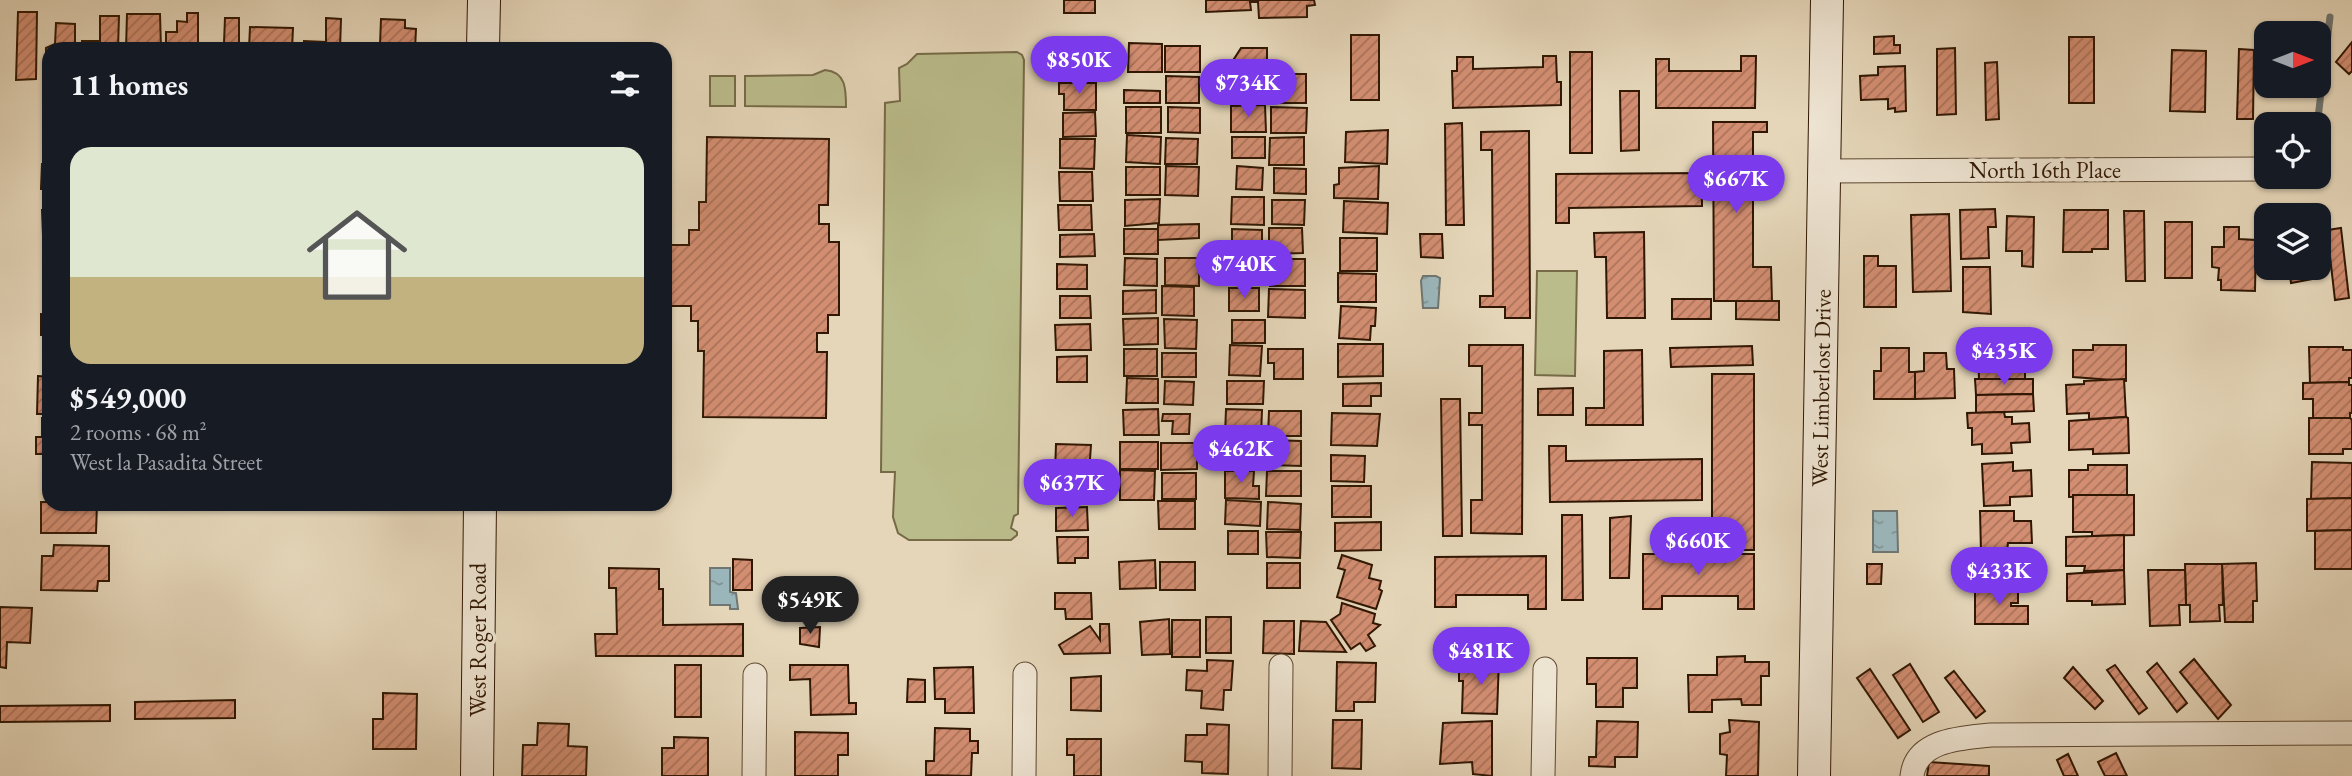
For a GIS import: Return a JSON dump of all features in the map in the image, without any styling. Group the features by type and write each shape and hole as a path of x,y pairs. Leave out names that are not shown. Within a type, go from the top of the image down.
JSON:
{"street":[{"path":"483,42 484,0"},
{"name":"West Limberlost Drive","path":"1814,776 1827,0"},
{"name":"North 16th Place","path":"1824,171 2254,169"},
{"name":"West Roger Road","path":"477,776 480,511"},
{"path":"1280,776 1281,666"},
{"path":"1543,776 1545,668"},
{"path":"1024,776 1025,674"},
{"path":"754,776 755,675"},
{"path":"1912,776 1912,770 1923,753 1950,739 1991,735 2352,733"}],"green space":[{"path":"1017,52 1024,60 1018,514 1014,516 1011,528 1017,535 1011,540 909,540 898,533 893,517 895,472 881,472 885,103 900,101 899,68 917,54"},
{"path":"825,70 832,71 841,78 845,88 846,107 745,106 745,76 813,75"},
{"path":"710,76 735,76 735,106 710,106"},
{"path":"1537,271 1577,271 1575,376 1535,375"}],"water":[{"path":"1423,276 1440,278 1438,308 1423,308"},
{"path":"1873,511 1897,511 1898,552 1873,552"},
{"path":"710,568 730,568 730,592 736,593 738,609 730,609 730,605 710,605"}],"building":[{"path":"1064,0 1095,0 1095,13 1064,13"},
{"path":"1206,0 1314,0 1315,5 1307,6 1307,17 1259,18 1258,2 1250,2 1251,10 1206,12"},
{"path":"18,12 37,12 36,79 16,80"},
{"path":"187,13 198,13 198,42 166,42 166,32 177,32 177,21 187,22"},
{"path":"127,14 160,14 161,42 126,42"},
{"path":"100,16 119,16 118,42 82,42 100,41"},
{"path":"225,18 239,18 239,42 224,42"},
{"path":"326,18 341,19 340,42 326,42"},
{"path":"381,19 405,20 405,28 416,29 415,42 380,42"},
{"path":"56,23 75,24 75,42 55,42"},
{"path":"250,27 293,28 292,42 249,42"},
{"path":"1351,35 1379,35 1379,100 1351,100"},
{"path":"1894,36 1894,45 1900,45 1900,53 1874,54 1874,37"},
{"path":"2069,37 2094,37 2094,103 2069,103"},
{"path":"2352,42 2352,71 2349,74 2336,62"},
{"path":"1129,43 1162,44 1162,72 1128,72"},
{"path":"1165,46 1200,46 1200,72 1165,72"},
{"path":"1241,48 1267,48 1267,73 1232,72 1232,62"},
{"path":"1955,48 1956,114 1937,115 1937,49"},
{"path":"2239,49 2254,50 2253,119 2237,119"},
{"path":"1060,50 1097,50 1097,78 1060,78"},
{"path":"2172,50 2206,51 2205,112 2170,111"},
{"path":"1570,52 1592,52 1592,153 1570,153"},
{"path":"1543,56 1556,56 1557,82 1561,82 1561,105 1453,108 1452,71 1457,71 1457,57 1473,57 1473,69 1543,67"},
{"path":"1741,56 1756,56 1755,108 1656,108 1656,59 1669,59 1669,71 1741,71"},
{"path":"1997,62 1999,119 1986,120 1985,63"},
{"path":"1905,66 1906,111 1895,112 1895,108 1888,109 1888,99 1861,100 1860,76 1878,75 1878,67"},
{"path":"1274,74 1306,74 1306,103 1274,103"},
{"path":"1166,76 1199,77 1199,103 1166,103"},
{"path":"1059,83 1096,83 1096,110 1064,110 1064,94 1059,94"},
{"path":"1124,90 1160,91 1160,103 1124,103"},
{"path":"1620,91 1639,91 1639,150 1621,151"},
{"path":"1265,105 1266,132 1231,132 1231,106"},
{"path":"1126,107 1161,107 1161,133 1126,133"},
{"path":"1168,107 1200,108 1200,133 1168,132"},
{"path":"1271,107 1307,108 1306,133 1271,133"},
{"path":"1095,112 1096,136 1063,137 1063,113"},
{"path":"1713,122 1767,122 1767,132 1753,132 1753,267 1771,267 1772,301 1714,301"},
{"path":"1462,123 1464,225 1446,225 1445,124"},
{"path":"1388,130 1387,164 1345,162 1346,132"},
{"path":"1529,131 1530,318 1505,318 1505,307 1480,307 1480,296 1493,296 1492,150 1481,150 1481,132"},
{"path":"1127,135 1161,137 1160,164 1126,162"},
{"path":"707,137 829,139 828,205 819,205 819,224 829,224 829,242 839,242 839,315 828,315 828,333 817,333 817,352 827,352 826,418 703,417 704,351 698,351 698,321 691,321 691,306 672,306 672,245 689,245 689,230 699,230 699,202 706,202"},
{"path":"1232,137 1265,137 1265,158 1232,158"},
{"path":"1304,137 1304,165 1269,165 1270,138"},
{"path":"1166,138 1198,139 1197,164 1165,164"},
{"path":"1060,139 1095,139 1094,169 1060,168"},
{"path":"1166,166 1199,167 1198,196 1165,195"},
{"path":"1237,166 1263,168 1262,190 1236,189"},
{"path":"1379,166 1378,199 1334,198 1334,185 1339,184 1339,168"},
{"path":"1126,167 1160,167 1160,195 1126,195"},
{"path":"1274,168 1306,169 1306,194 1274,193"},
{"path":"1059,172 1092,172 1093,201 1060,201"},
{"path":"1702,173 1702,206 1569,208 1569,223 1556,223 1556,174"},
{"path":"1232,197 1264,197 1264,225 1231,224"},
{"path":"1160,199 1159,223 1125,226 1125,200"},
{"path":"1272,200 1305,200 1304,225 1272,224"},
{"path":"1344,201 1388,203 1387,234 1343,232"},
{"path":"1058,205 1091,205 1092,230 1059,230"},
{"path":"1995,209 1996,227 1988,227 1989,258 1961,259 1960,210"},
{"path":"2064,210 2108,210 2108,249 2063,252"},
{"path":"2124,211 2144,211 2145,281 2126,281"},
{"path":"1949,214 1951,291 1913,292 1911,215"},
{"path":"2007,216 2034,217 2033,267 2022,266 2022,251 2006,251"},
{"path":"2165,222 2192,222 2192,278 2165,278"},
{"path":"1199,224 1199,238 1158,240 1158,225"},
{"path":"2224,227 2239,227 2239,239 2254,240 2255,291 2221,290 2219,268 2212,267 2212,247 2224,247"},
{"path":"1269,228 1302,228 1303,253 1269,254"},
{"path":"2341,228 2349,298 2335,300 2331,229"},
{"path":"1124,229 1158,229 1158,254 1124,254"},
{"path":"1232,229 1262,230 1262,253 1232,252"},
{"path":"1644,232 1645,318 1607,318 1606,257 1595,257 1594,233"},
{"path":"1094,234 1095,256 1060,257 1060,235"},
{"path":"1420,234 1442,234 1443,258 1421,257"},
{"path":"1340,238 1377,238 1377,271 1340,271"},
{"path":"1864,256 1878,256 1878,266 1896,266 1896,307 1864,307"},
{"path":"1125,258 1157,259 1157,286 1124,285"},
{"path":"1165,258 1199,258 1199,286 1165,285"},
{"path":"1230,259 1262,259 1262,284 1230,283"},
{"path":"1270,259 1305,259 1305,286 1270,286"},
{"path":"1057,264 1087,265 1087,289 1057,289"},
{"path":"1963,267 1990,267 1991,314 1963,312"},
{"path":"1338,273 1376,274 1376,302 1338,302"},
{"path":"1162,286 1194,287 1194,316 1162,315"},
{"path":"1229,288 1259,288 1259,311 1229,311"},
{"path":"1269,289 1305,290 1305,318 1268,317"},
{"path":"1156,290 1156,313 1123,314 1123,291"},
{"path":"1060,296 1090,296 1091,318 1060,318"},
{"path":"1672,299 1711,299 1711,319 1672,319"},
{"path":"1736,301 1779,301 1779,320 1736,319"},
{"path":"1341,306 1376,308 1375,326 1371,326 1370,340 1339,338"},
{"path":"1158,318 1158,344 1124,345 1123,319"},
{"path":"1164,319 1197,320 1196,349 1165,348"},
{"path":"1232,320 1265,320 1265,343 1232,343"},
{"path":"1090,324 1091,350 1056,350 1055,325"},
{"path":"1338,344 1383,344 1383,376 1338,377"},
{"path":"1230,345 1262,346 1260,376 1229,375"},
{"path":"1469,345 1523,345 1522,534 1471,533 1471,500 1482,500 1482,425 1469,425 1469,413 1482,413 1482,366 1469,366"},
{"path":"2093,345 2126,345 2126,381 2073,377 2073,350 2093,350"},
{"path":"1752,346 1753,365 1671,367 1670,348"},
{"path":"1978,346 2034,346 2034,356 2017,356 2017,365 2025,365 2025,379 1979,379"},
{"path":"2309,347 2343,347 2343,350 2352,350 2352,378 2349,378 2349,382 2310,383"},
{"path":"1881,348 1909,348 1909,372 1915,372 1915,399 1874,399 1874,371 1881,371"},
{"path":"1124,349 1157,349 1157,376 1124,376"},
{"path":"1268,349 1303,349 1303,379 1274,379 1274,363 1268,363"},
{"path":"1642,350 1643,425 1586,425 1586,408 1604,408 1604,351"},
{"path":"1162,353 1196,353 1196,377 1162,377"},
{"path":"1924,353 1946,353 1947,369 1954,369 1955,398 1915,399 1915,372 1924,371"},
{"path":"1087,356 1087,382 1057,382 1057,357"},
{"path":"1712,374 1754,374 1754,550 1712,550"},
{"path":"38,376 42,376 42,414 37,414"},
{"path":"1127,378 1158,379 1158,403 1126,403"},
{"path":"1975,379 2033,379 2033,394 1976,395"},
{"path":"2124,379 2126,417 2089,419 2089,413 2067,414 2066,385 2084,384 2084,381"},
{"path":"1165,381 1194,382 1193,405 1164,404"},
{"path":"1227,381 1264,381 1263,404 1227,404"},
{"path":"2349,382 2349,385 2352,385 2350,418 2313,418 2313,399 2303,399 2303,383"},
{"path":"1381,383 1381,396 1371,396 1371,406 1343,406 1343,384"},
{"path":"1573,388 1573,415 1538,415 1538,389"},
{"path":"2033,394 2034,411 1976,413 1976,395"},
{"path":"1441,399 1460,399 1462,536 1443,536"},
{"path":"1158,409 1159,435 1124,435 1123,410"},
{"path":"1226,409 1262,410 1261,436 1225,435"},
{"path":"1269,411 1301,411 1301,436 1268,436"},
{"path":"2004,412 2005,417 2012,417 2012,424 2029,423 2030,442 2011,443 2012,453 1982,454 1982,444 1972,445 1972,428 1968,428 1967,413"},
{"path":"1332,413 1380,414 1377,446 1331,445"},
{"path":"1163,414 1190,414 1189,434 1172,434 1173,421 1162,421"},
{"path":"2126,417 2129,453 2093,454 2093,449 2069,450 2069,421"},
{"path":"2309,418 2350,418 2352,449 2343,449 2343,454 2309,454"},
{"path":"36,437 42,437 42,454 36,454"},
{"path":"1228,440 1261,440 1261,465 1228,465"},
{"path":"1267,440 1301,441 1301,466 1267,465"},
{"path":"1120,442 1158,442 1158,469 1120,469"},
{"path":"1161,443 1197,443 1197,469 1161,470"},
{"path":"1056,444 1091,445 1089,473 1055,472"},
{"path":"1549,446 1566,446 1566,461 1702,459 1702,500 1550,502"},
{"path":"1331,455 1365,456 1364,482 1331,481"},
{"path":"2013,462 2013,471 2031,470 2032,496 2010,497 2010,505 1984,506 1982,464"},
{"path":"2312,462 2352,463 2352,498 2311,499"},
{"path":"2088,465 2127,465 2127,495 2069,497 2069,470 2088,470"},
{"path":"1120,470 1155,471 1154,500 1120,500"},
{"path":"1225,471 1254,471 1253,486 1259,486 1259,499 1225,498"},
{"path":"1267,471 1301,471 1301,496 1266,496"},
{"path":"1162,473 1196,473 1196,499 1162,499"},
{"path":"1053,476 1090,476 1090,502 1052,502"},
{"path":"1332,486 1371,486 1371,517 1332,517"},
{"path":"2073,495 2134,495 2134,535 2092,536 2092,532 2073,532"},
{"path":"2352,498 2352,530 2307,531 2307,499"},
{"path":"1226,500 1261,502 1260,526 1225,524"},
{"path":"1158,501 1195,501 1195,529 1159,529"},
{"path":"41,502 42,511 97,511 96,533 41,533"},
{"path":"1268,502 1301,504 1300,530 1267,529"},
{"path":"1087,507 1088,530 1056,531 1056,508"},
{"path":"1980,511 2014,511 2014,521 2031,521 2032,543 2008,543 2007,552 1981,552"},
{"path":"1562,515 1582,515 1583,600 1562,600"},
{"path":"1631,516 1629,578 1610,578 1610,518"},
{"path":"1381,522 1381,550 1335,551 1335,523"},
{"path":"2352,530 2352,569 2315,569 2315,531"},
{"path":"1228,531 1258,531 1258,554 1228,554"},
{"path":"1266,532 1301,532 1300,558 1267,557"},
{"path":"2124,535 2124,570 2084,571 2085,566 2066,566 2066,537"},
{"path":"1057,537 1088,537 1088,558 1075,558 1075,563 1058,563"},
{"path":"54,545 109,546 109,581 98,581 97,591 41,590 42,556 53,556"},
{"path":"1979,552 2035,555 2034,585 2017,585 2018,589 1978,589"},
{"path":"1643,554 1754,554 1754,609 1738,609 1738,596 1662,596 1662,609 1643,609"},
{"path":"1342,555 1372,565 1369,578 1381,581 1379,589 1382,591 1376,609 1337,597 1345,570 1338,568"},
{"path":"1546,556 1546,609 1528,609 1528,595 1456,595 1456,607 1435,607 1435,557"},
{"path":"733,559 752,560 752,590 733,590"},
{"path":"1155,560 1156,588 1120,589 1119,562"},
{"path":"1160,562 1195,562 1195,590 1160,590"},
{"path":"1267,563 1300,563 1300,588 1267,588"},
{"path":"2256,563 2257,601 2253,601 2253,622 2225,622 2222,564"},
{"path":"1867,564 1882,564 1881,584 1867,584"},
{"path":"2185,564 2222,564 2223,605 2219,605 2220,621 2190,622 2190,605 2186,605"},
{"path":"609,568 659,569 659,589 663,589 663,625 743,624 743,656 596,656 595,634 617,634 616,588 609,588"},
{"path":"2124,570 2125,604 2092,605 2092,601 2067,601 2067,574"},
{"path":"2148,570 2185,570 2186,605 2179,605 2180,625 2150,626"},
{"path":"1975,589 2018,589 2018,603 2011,603 2011,606 2028,606 2028,624 1975,624"},
{"path":"1055,593 1091,593 1092,619 1066,619 1065,609 1055,609"},
{"path":"1342,603 1375,614 1373,623 1380,625 1368,635 1375,646 1366,651 1360,643 1351,649 1331,620 1340,614"},
{"path":"0,607 32,608 30,643 7,642 6,668 0,667"},
{"path":"1206,617 1231,617 1231,653 1206,653"},
{"path":"1169,619 1170,654 1142,655 1140,622"},
{"path":"1172,620 1200,620 1200,657 1172,657"},
{"path":"1264,621 1294,621 1294,654 1263,653"},
{"path":"1301,621 1326,622 1346,652 1299,651"},
{"path":"1100,624 1109,624 1110,653 1064,654 1059,645 1090,626 1100,640"},
{"path":"820,627 819,647 800,644 800,628"},
{"path":"1745,656 1745,662 1769,662 1769,676 1761,676 1761,705 1742,705 1741,699 1712,700 1712,712 1689,712 1688,675 1717,675 1717,657"},
{"path":"1473,658 1499,659 1497,714 1462,713 1463,681 1459,681 1459,670 1473,671"},
{"path":"1587,658 1637,658 1637,688 1623,688 1623,707 1596,707 1596,684 1587,684"},
{"path":"2194,659 2231,705 2218,719 2180,672"},
{"path":"1207,660 1233,661 1231,690 1224,690 1223,710 1201,708 1202,691 1186,690 1187,670 1207,671"},
{"path":"1337,662 1376,663 1375,702 1354,702 1354,711 1336,711"},
{"path":"2157,663 2187,703 2177,712 2147,672"},
{"path":"1910,664 1939,712 1923,722 1893,675"},
{"path":"675,665 701,665 701,717 675,717"},
{"path":"790,665 848,665 849,703 856,703 856,714 811,715 810,679 790,680"},
{"path":"2115,665 2147,708 2139,714 2107,670"},
{"path":"973,667 974,713 945,713 945,699 935,699 934,668"},
{"path":"2073,667 2103,701 2095,709 2064,678"},
{"path":"1870,669 1910,730 1898,738 1857,678"},
{"path":"1954,671 1985,711 1976,718 1945,678"},
{"path":"1101,676 1101,711 1071,710 1071,678"},
{"path":"908,679 925,680 925,702 907,702"},
{"path":"383,693 417,694 416,749 373,749 373,719 383,719"},
{"path":"235,700 235,718 135,719 135,702"},
{"path":"110,705 110,721 0,722 0,706"},
{"path":"1333,720 1362,720 1361,769 1332,768"},
{"path":"1729,720 1759,722 1758,776 1726,776 1727,755 1720,754 1720,734 1730,732"},
{"path":"1492,721 1492,776 1473,774 1472,762 1440,764 1443,723"},
{"path":"1597,721 1638,722 1637,757 1615,757 1615,767 1589,766 1589,757 1596,757"},
{"path":"538,723 569,724 568,746 587,747 586,776 522,776 523,745 537,745"},
{"path":"1207,724 1229,725 1228,774 1202,773 1202,762 1185,761 1186,735 1207,735"},
{"path":"935,728 970,729 970,741 978,741 978,753 972,753 971,776 926,775 926,761 934,761"},
{"path":"795,732 848,733 848,755 838,755 838,776 795,776"},
{"path":"674,737 708,738 708,776 662,776 662,748 674,748"},
{"path":"1067,739 1101,739 1101,776 1074,776 1074,755 1067,755"},
{"path":"2116,753 2127,776 2105,776 2098,762"},
{"path":"2068,754 2078,776 2064,776 2057,760"},
{"path":"1929,762 1989,766 1989,776 1927,776"}],"waterway":[{"path":"2319,112 2330,17"}]}
